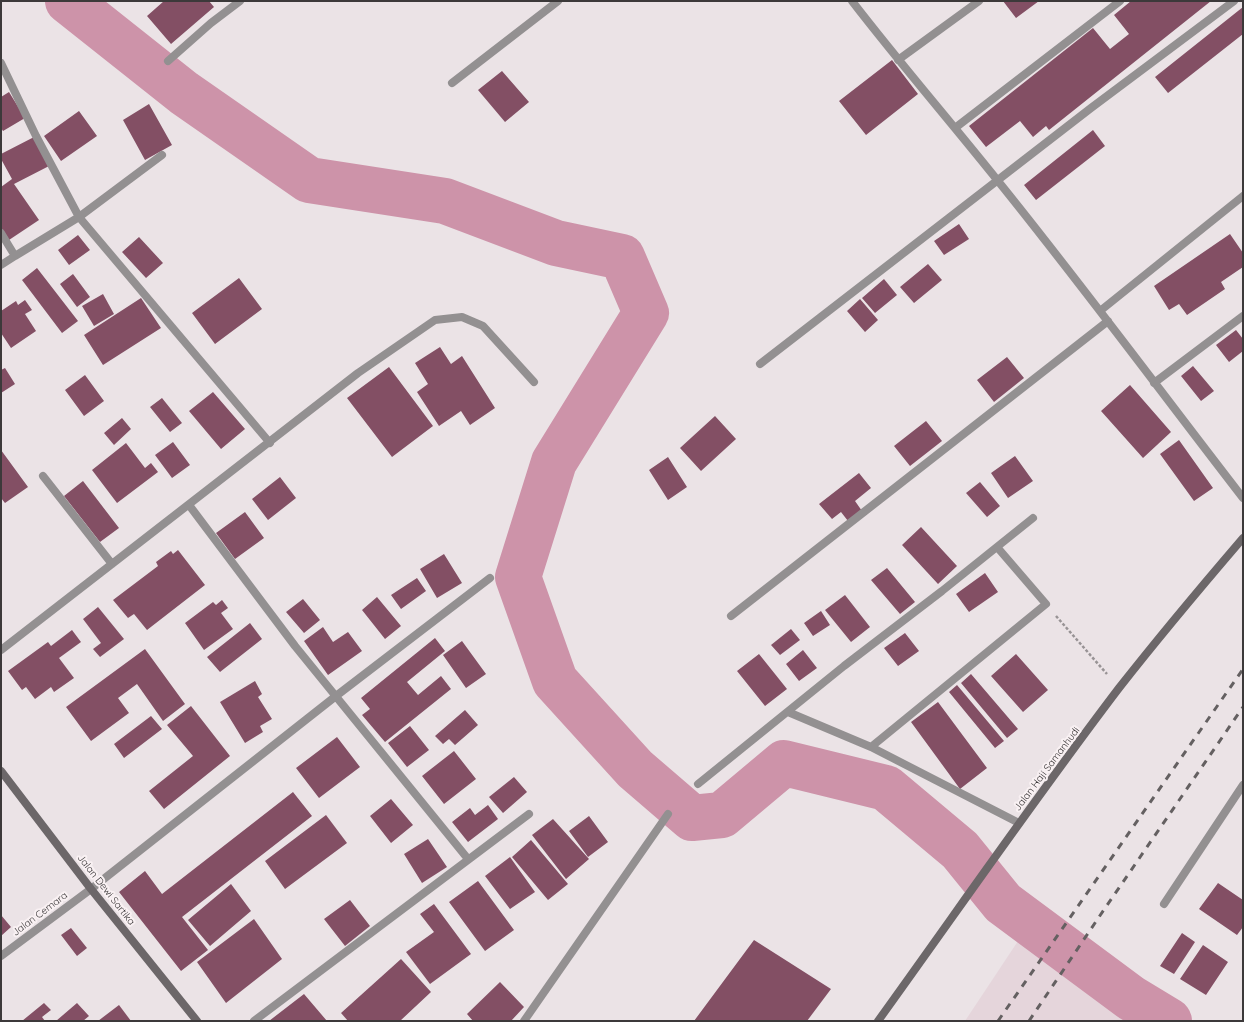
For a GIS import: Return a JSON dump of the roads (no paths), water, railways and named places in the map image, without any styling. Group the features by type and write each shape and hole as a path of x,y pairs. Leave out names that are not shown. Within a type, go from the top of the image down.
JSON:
{"main road":[{"name":"Jalan Haji Samanhudi","path":"878,1021 1019,823 1119,688 1200,587 1243,538"},
{"name":"Jalan Dewi Sartika","path":"1,771 91,889 197,1021"}],"street":[{"path":"168,61 240,1"},
{"path":"452,83 558,1"},
{"path":"852,1 898,60 998,181 1108,321 1154,384 1243,498"},
{"path":"898,60 979,1"},
{"path":"955,128 1120,1"},
{"path":"760,364 1091,108 1234,1"},
{"path":"1,63 36,136 79,217 270,443"},
{"path":"1,264 79,217 162,155"},
{"path":"1100,311 1243,196"},
{"path":"1,233 15,256"},
{"path":"1154,384 1243,316"},
{"path":"1,650 270,443 358,373 435,320 462,317 483,326 534,382"},
{"path":"731,616 1108,321"},
{"path":"43,476 112,564"},
{"path":"189,505 295,646 468,859"},
{"path":"698,784 844,666 942,591 1033,518"},
{"path":"872,747 1046,604 997,547"},
{"name":"Jalan Cemara","path":"1,956 91,889 336,696 490,578"},
{"path":"788,712 872,747 1019,823"},
{"path":"1164,904 1243,784"},
{"path":"254,1021 529,814"},
{"path":"524,1021 668,814"}],"waterway":[{"path":"68,1 184,93 309,180 445,201 556,243 622,257 646,313 554,462 518,577 555,681 635,769 692,818 722,815 784,763 886,788 960,850 1003,903 1131,998 1169,1021"}],"railway":[{"path":"998,1021 1243,669"},
{"path":"1029,1021 1243,707"}]}
